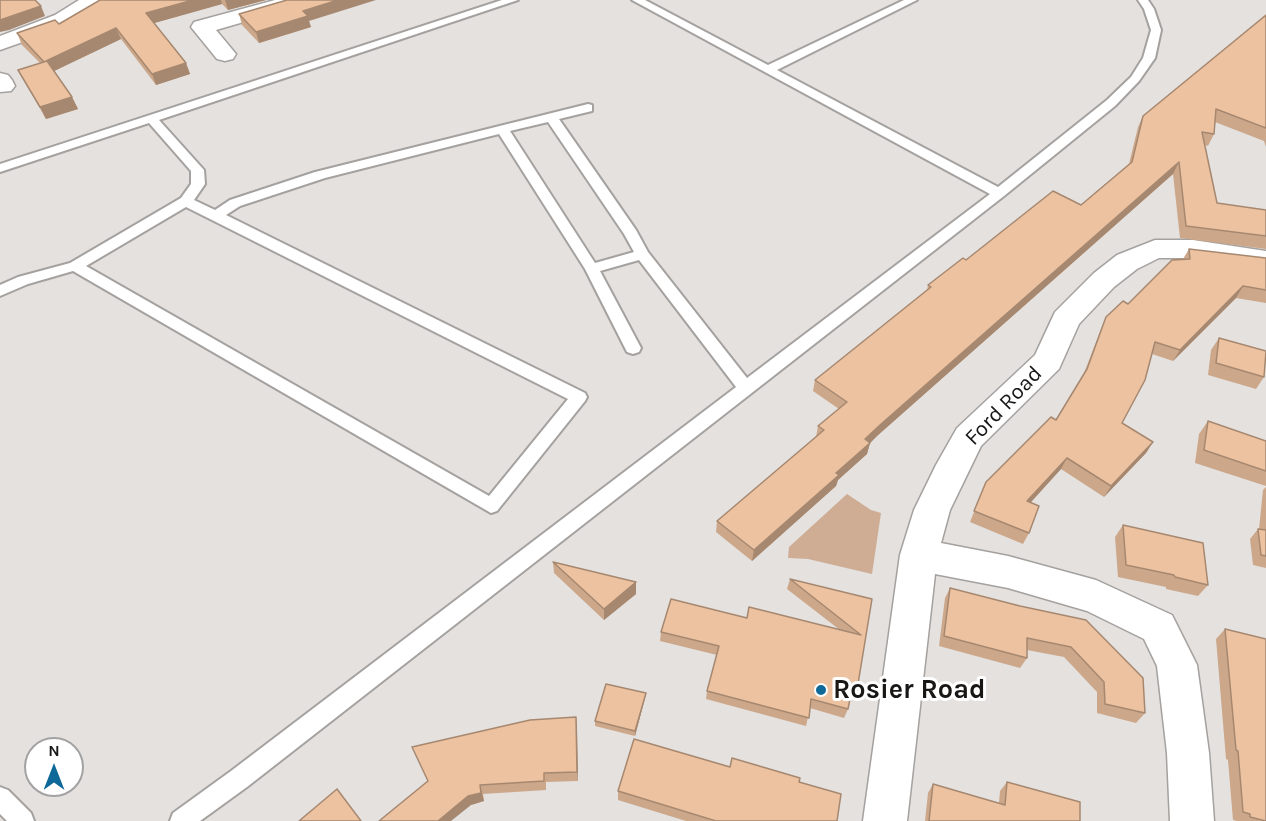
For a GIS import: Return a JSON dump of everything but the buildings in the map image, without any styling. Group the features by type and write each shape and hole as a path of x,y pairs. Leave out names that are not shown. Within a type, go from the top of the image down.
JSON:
{"street":[{"path":"0,43 63,20 93,0"},
{"path":"225,54 202,27 298,0"},
{"name":"Ford Road","path":"885,821 919,555 932,510 953,465 969,438 1048,361 1066,320 1104,280 1127,262 1155,249 1193,249 1266,260"},
{"path":"919,555 1008,572 1096,597 1158,627 1177,665 1188,753 1192,821"}],"lane":[{"path":"0,168 513,0"},
{"path":"638,0 999,193"},
{"path":"766,70 912,0"},
{"path":"182,821 249,772 999,193 1111,103 1135,79 1149,58 1156,30 1149,9 1143,0"},
{"path":"215,216 235,203 320,175 588,108"},
{"path":"551,117 631,233 642,255 746,388"},
{"path":"0,291 23,280 75,266 186,201 198,184 197,170 151,118"},
{"path":"502,129 592,269 633,348"},
{"path":"75,266 491,506 579,397 186,201"},
{"path":"592,269 642,255"},
{"path":"0,798 23,821"}],"shaded area":[{"path":"847,494 871,510 881,513 872,574 808,559 788,558 789,547"}],"place":[{"name":"Rosier Road","path":"821,690"}]}
